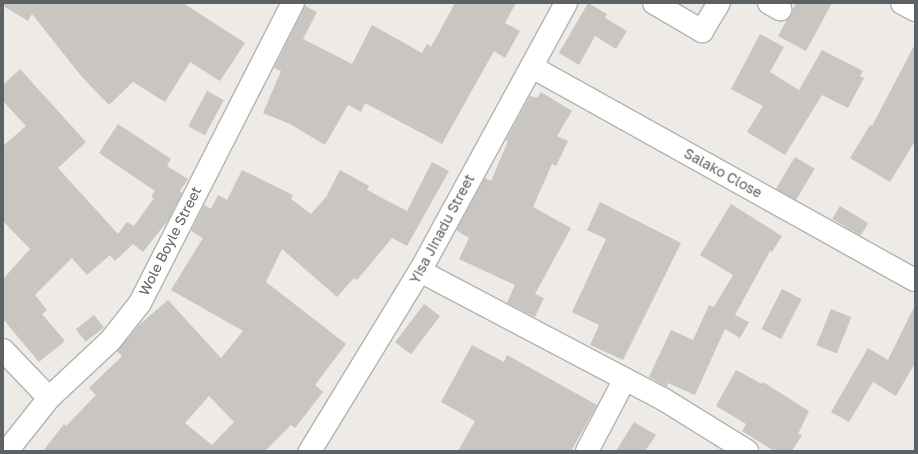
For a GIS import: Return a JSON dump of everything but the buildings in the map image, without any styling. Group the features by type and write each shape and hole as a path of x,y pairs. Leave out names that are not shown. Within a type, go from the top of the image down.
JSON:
{"street":[{"name":"Wole Boyle Street","path":"8,451 49,398 110,341 140,303 293,3"},
{"name":"Yisa Jinadu Street","path":"310,451 420,271 566,3"},
{"path":"654,3 702,31 718,3"},
{"path":"902,3 915,10"},
{"name":"Salako Close","path":"532,66 915,280"},
{"path":"420,271 664,399 747,451"},
{"path":"3,350 49,398"},
{"path":"587,451 625,379"}]}
